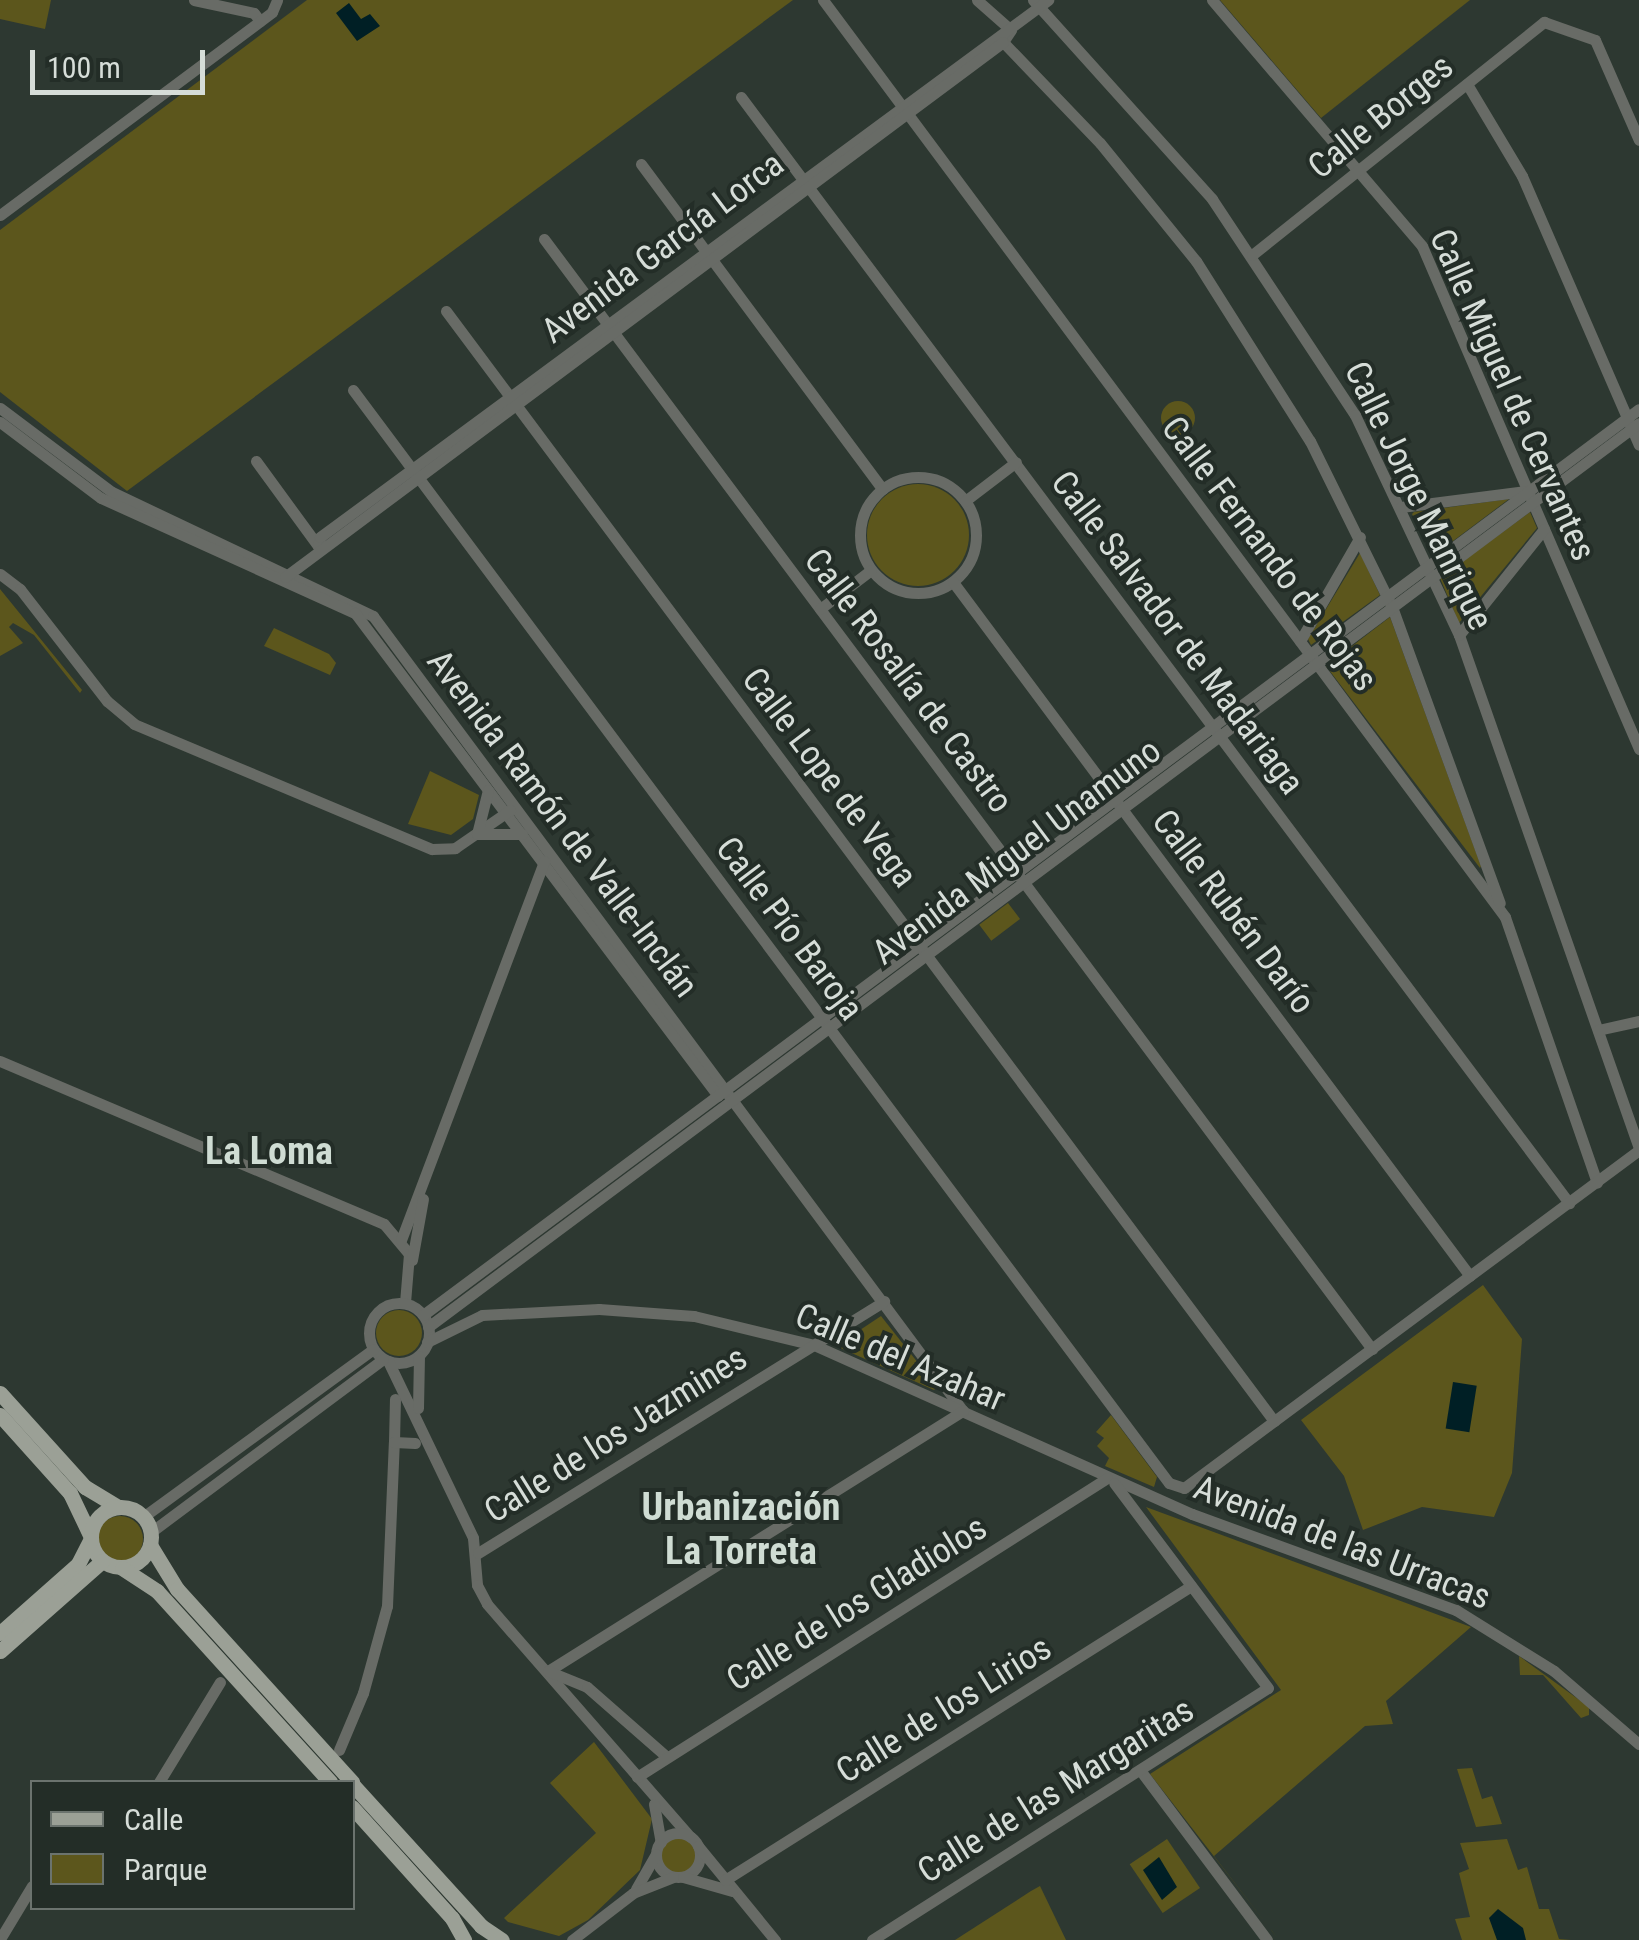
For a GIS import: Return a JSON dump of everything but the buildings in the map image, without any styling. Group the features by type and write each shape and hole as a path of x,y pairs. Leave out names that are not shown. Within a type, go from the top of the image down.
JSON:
{"main road":[{"path":"0,1392 86,1487 148,1531 178,1590 349,1780"},
{"path":"0,1415 70,1493 102,1562 128,1572 172,1607 328,1780"},
{"path":"0,1633 78,1564 96,1519 118,1507"},
{"path":"72,1584 128,1572 140,1561 148,1531"},
{"path":"0,1651 72,1584 102,1562"},
{"path":"355,1786 481,1926 502,1940"},
{"path":"355,1810 452,1918 464,1940"}],"street":[{"path":"194,0 254,12 260,21"},
{"path":"0,215 260,21 277,0"},
{"name":"Calle Fernando de Rojas","path":"823,0 1505,917 1597,1182"},
{"path":"976,0 1011,30"},
{"name":"Calle Miguel de Cervantes","path":"1212,0 1422,246 1639,750"},
{"name":"Avenida García Lorca","path":"285,577 318,546 1011,30 1040,2"},
{"name":"Calle Jorge Manrique","path":"1040,2 1170,147 1252,255 1347,402 1432,570 1459,635 1639,1149"},
{"name":"Calle Borges","path":"1252,255 1544,22 1595,40 1639,140"},
{"path":"1000,38 1100,143 1196,261 1285,397 1360,537 1389,602 1505,917"},
{"path":"1468,84 1522,176 1633,423 1639,445"},
{"name":"Calle Salvador de Madariaga","path":"741,96 1568,1202"},
{"path":"641,164 882,489"},
{"name":"Calle Rosalía de Castro","path":"544,239 1372,1348"},
{"name":"Calle Lope de Vega","path":"446,311 1274,1421"},
{"name":"Calle Pío Baroja","path":"353,390 1168,1483"},
{"name":"Avenida Ramón de Valle-Inclán","path":"0,408 112,492 355,613 488,789 509,810 522,834 546,857"},
{"name":"Avenida Miguel Unamuno","path":"426,1321 1633,423 1639,409"},
{"name":"Avenida Ramón de Valle-Inclán","path":"0,422 101,498 373,616 509,810 884,1301 963,1412"},
{"path":"256,461 318,546"},
{"path":"965,501 1016,462"},
{"path":"906,478 932,479 965,501 976,537 969,562 952,582 916,594 890,587 871,570 860,528 882,489 906,478"},
{"name":"Avenida Miguel Unamuno","path":"1401,508 1530,496"},
{"path":"1459,635 1544,529"},
{"path":"1300,641 1360,537"},
{"path":"820,609 871,570"},
{"path":"0,574 20,589 107,700 134,724 432,849 455,848 509,810"},
{"name":"Calle Rubén Darío","path":"952,582 1470,1276"},
{"path":"477,834 488,789"},
{"path":"477,834 522,834"},
{"path":"401,1240 546,857"},
{"path":"1598,1030 1639,1021"},
{"path":"0,1061 384,1224 401,1240 411,1266"},
{"path":"1156,1499 1168,1483 1184,1488 1639,1149"},
{"path":"405,1304 434,1156"},
{"name":"Calle de los Jazmines","path":"478,1552 884,1301"},
{"path":"405,1304 426,1321 428,1342 419,1356 414,1388 422,1422"},
{"path":"405,1304 375,1314 368,1330 373,1349 386,1360 422,1422 478,1552 480,1593 775,1940"},
{"name":"Calle del Azahar","path":"428,1342 482,1315 599,1309 694,1316 814,1345 1109,1478"},
{"path":"148,1531 373,1349"},
{"path":"148,1531 386,1360 419,1356"},
{"path":"339,1750 363,1694 386,1606 395,1399"},
{"path":"548,1671 963,1412"},
{"path":"394,1442 415,1443"},
{"path":"1109,1478 1192,1586"},
{"name":"Avenida de las Urracas","path":"1109,1478 1456,1610 1554,1671 1639,1744"},
{"name":"Calle de los Gladiolos","path":"637,1776 1109,1478"},
{"name":"Calle de las Margaritas","path":"872,1940 1268,1688 1192,1586"},
{"name":"Calle de los Lirios","path":"729,1886 1192,1586"},
{"path":"548,1671 594,1692 668,1757"},
{"path":"159,1780 220,1682"},
{"path":"1140,1770 1261,1938"},
{"path":"649,1790 662,1824 658,1848 676,1877"},
{"path":"633,1893 658,1848 672,1834 693,1840"},
{"path":"579,1938 633,1893 696,1868 693,1840"},
{"path":"676,1877 729,1886"},
{"path":"0,1939 30,1889"}],"green space":[{"path":"0,0 51,0 45,29 0,19"},
{"path":"307,0 793,0 127,491 0,392 0,230"},
{"path":"1220,0 1470,0 1321,118"},
{"path":"1178,401 1190,406 1195,418 1190,430 1178,435 1166,430 1161,418 1166,406"},
{"path":"918,484 947,492 961,506 969,535 961,564 947,578 918,586 889,578 875,564 867,535 875,506 889,492"},
{"path":"1509,499 1433,556 1412,514 1414,512"},
{"path":"1530,512 1537,528 1459,623 1440,578"},
{"path":"1360,553 1380,595 1311,645 1308,639"},
{"path":"0,589 82,690 80,693 34,635 13,623 9,627 23,643 0,656"},
{"path":"1390,617 1481,866 1480,868 1326,666"},
{"path":"274,628 329,654 336,663 330,675 264,646"},
{"path":"430,771 479,795 473,819 451,835 408,824"},
{"path":"1008,903 1020,919 991,941 979,925"},
{"path":"1483,1285 1522,1339 1512,1473 1494,1517 1422,1507 1363,1530 1344,1476 1301,1420"},
{"path":"399,1310 415,1317 422,1333 415,1349 399,1356 383,1349 376,1333 383,1317"},
{"path":"881,1316 937,1387 934,1390 836,1346"},
{"path":"1111,1415 1157,1477 1154,1487 1105,1466 1109,1458 1097,1446 1104,1438 1096,1432"},
{"path":"1146,1507 1471,1627 1386,1701 1393,1724 1365,1726 1214,1856 1279,1940 1150,1774 1281,1690"},
{"path":"120,1516 136,1523 143,1539 136,1555 120,1562 104,1555 97,1539 104,1523"},
{"path":"1519,1656 1589,1707 1589,1715 1581,1718 1543,1675 1520,1675"},
{"path":"594,1742 652,1819 640,1870 588,1920 559,1936 508,1922 504,1918 596,1833 550,1783"},
{"path":"1472,1768 1482,1799 1492,1796 1502,1824 1476,1827 1457,1769"},
{"path":"678,1837 690,1843 696,1855 690,1867 678,1873 666,1867 660,1855 666,1843"},
{"path":"1167,1839 1200,1888 1163,1913 1130,1864"},
{"path":"1507,1839 1518,1870 1527,1867 1539,1909 1549,1909 1559,1939 1571,1940 1462,1940 1455,1919 1470,1917 1459,1873 1469,1869 1460,1843"},
{"path":"1040,1886 1066,1940 955,1940 1031,1891"}],"water":[{"path":"349,3 361,19 370,14 380,26 357,41 336,13"},
{"path":"1453,1382 1477,1386 1469,1432 1446,1428"},
{"path":"1159,1857 1177,1887 1162,1900 1143,1870"},
{"path":"1498,1909 1523,1928 1526,1940 1497,1940 1489,1918"}],"district":[{"name":"La Loma","path":"269,1152"},
{"name":"Urbanización La Torreta","path":"741,1530"}]}
